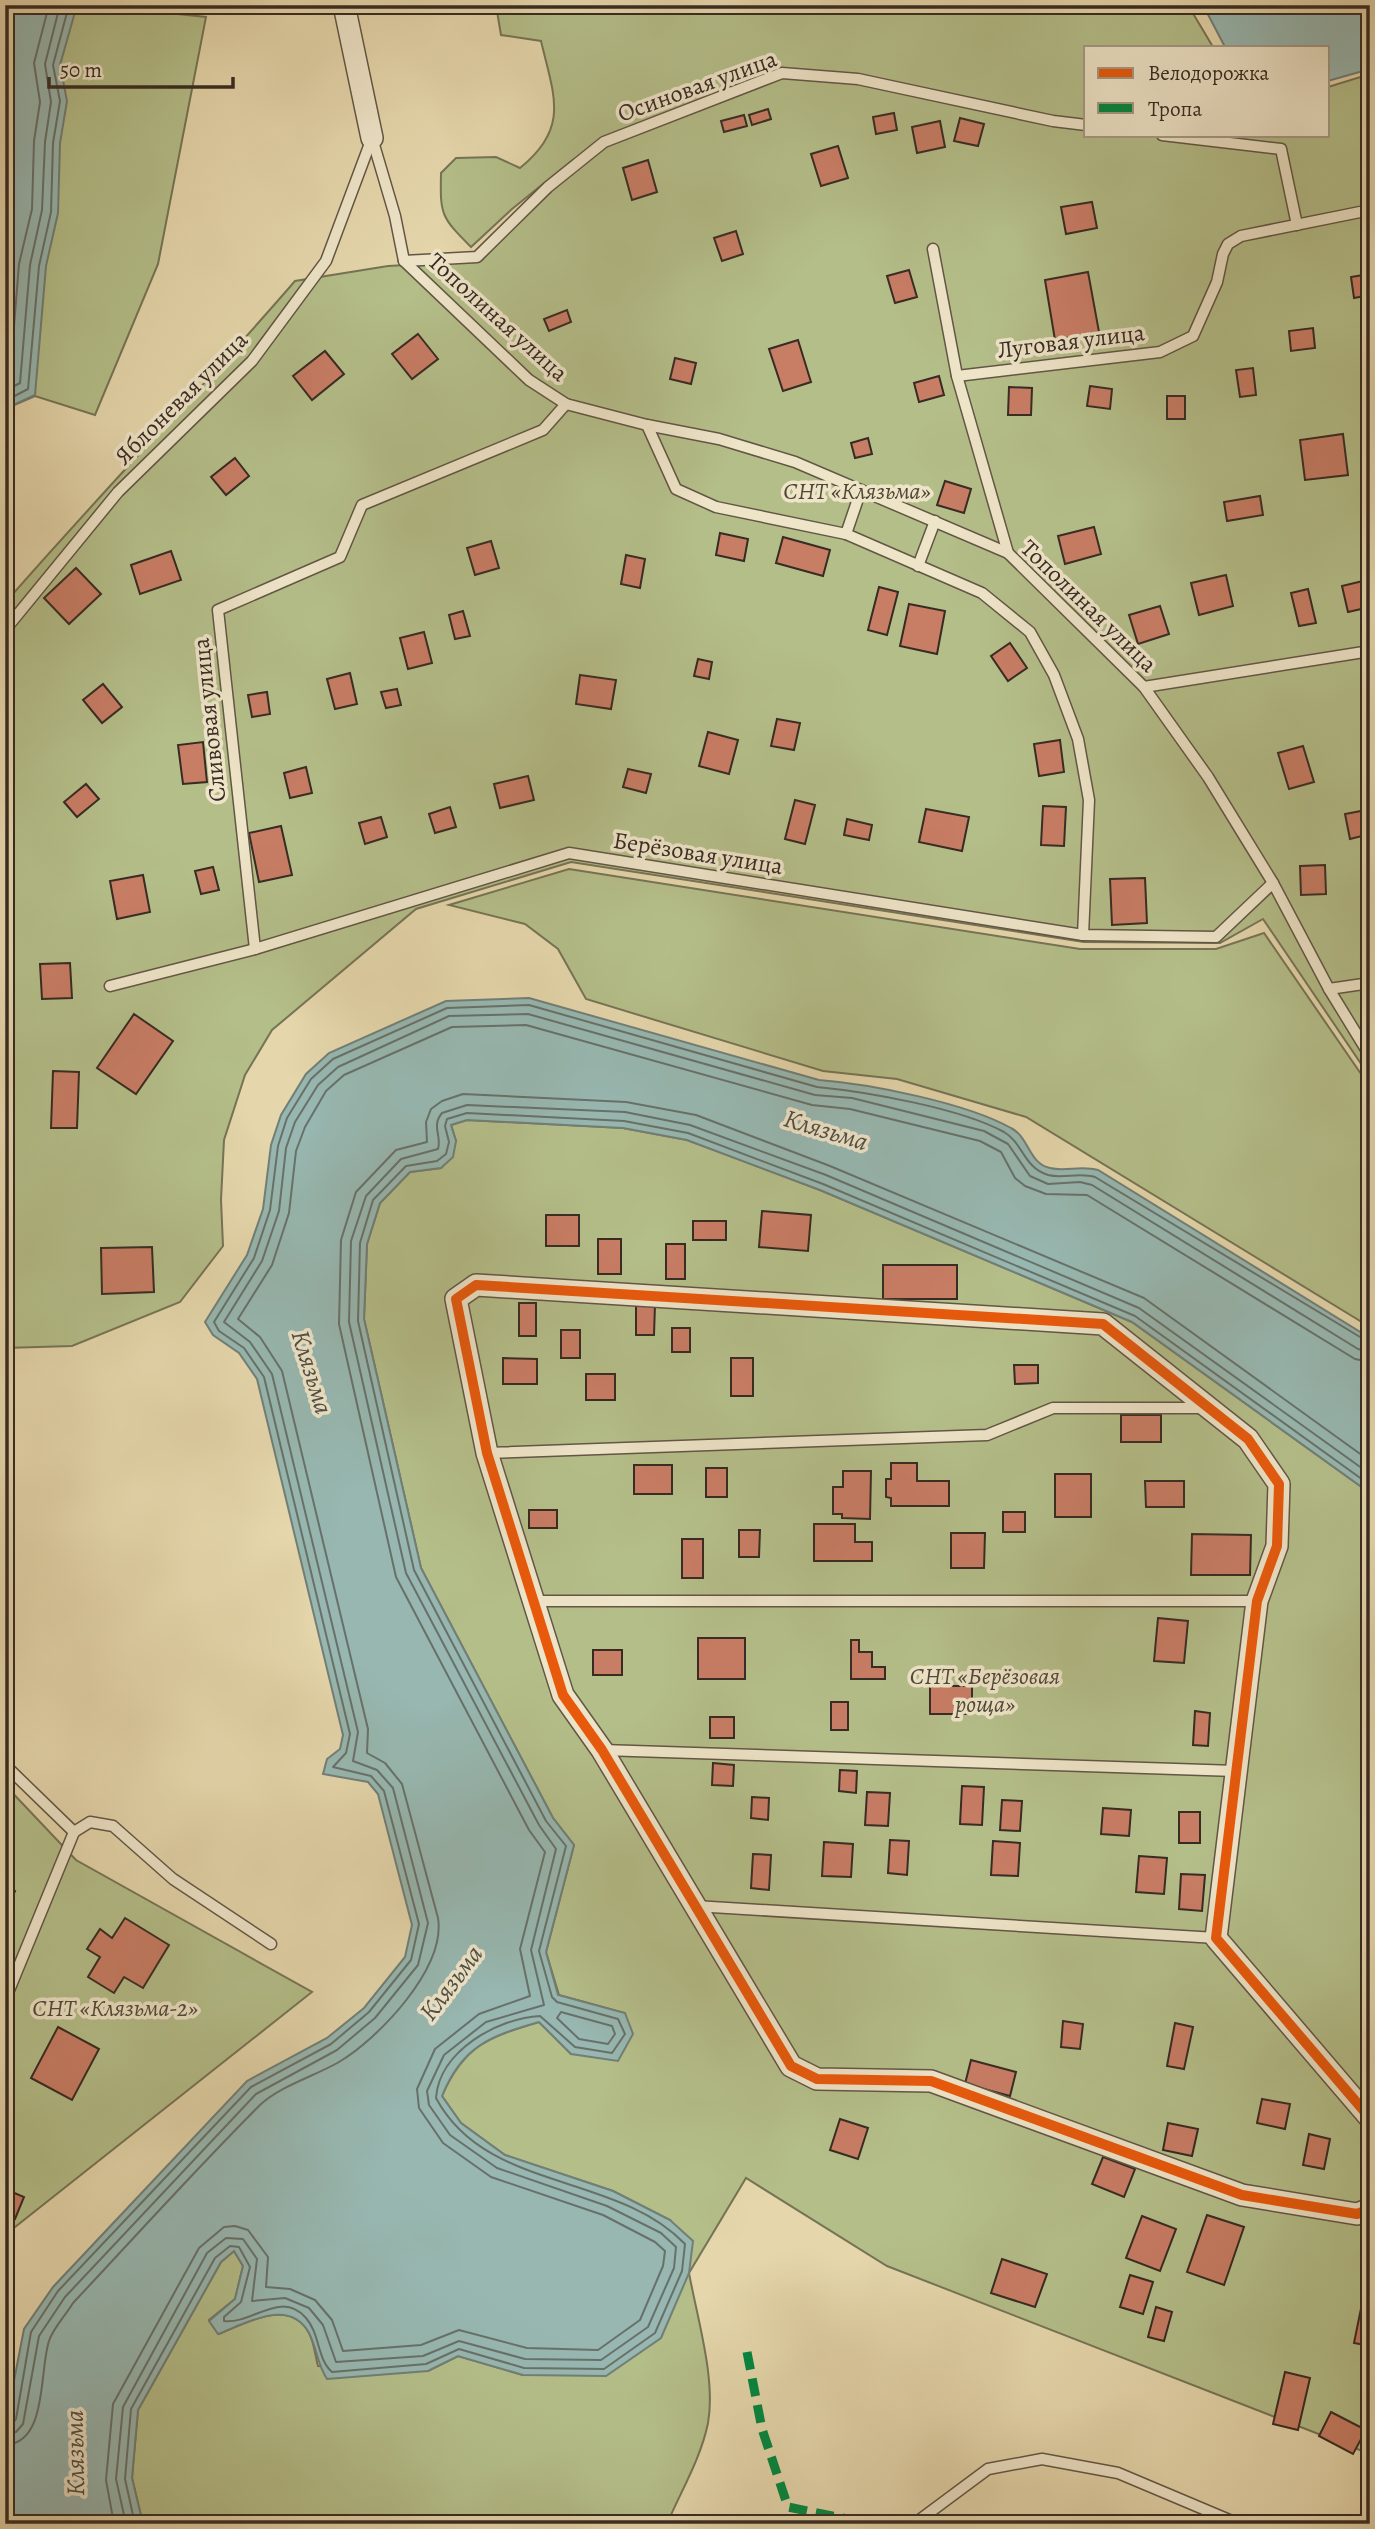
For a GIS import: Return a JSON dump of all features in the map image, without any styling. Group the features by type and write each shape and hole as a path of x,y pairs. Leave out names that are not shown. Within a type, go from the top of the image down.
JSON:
{"street":[{"path":"344,5 372,138"},
{"path":"1370,2118 1216,1938 1257,1601 1277,1546 1279,1484 1248,1439 1103,1324 475,1285 456,1299 487,1453 563,1695 602,1750 791,2066 817,2080 931,2081 1242,2195 1357,2214 1370,2209"}],"lane":[{"name":"Осиновая улица","path":"404,261 477,257 548,187 604,142 782,73 858,79 1084,125"},
{"path":"1170,136 1281,149 1297,225"},
{"name":"Тополиная улица","path":"372,138 395,216 404,261 529,380 566,404 744,446 795,462 1008,553 1144,687 1208,777 1273,883 1329,989 1370,1056"},
{"name":"Яблоневая улица","path":"5,630 118,492 260,350 326,261 372,138"},
{"name":"Луговая улица","path":"957,376 1160,352 1193,336 1217,282 1228,244 1241,236 1370,210"},
{"path":"933,249 957,376 1008,553"},
{"name":"Сливовая улица","path":"255,949 218,610 340,556 362,505 543,430 566,404"},
{"path":"647,425 676,489 716,507 846,534 982,593 1030,632 1054,676 1079,739 1089,800 1083,934"},
{"path":"846,534 861,490"},
{"path":"918,566 935,520"},
{"path":"1144,687 1370,651"},
{"name":"Берёзовая улица","path":"110,986 255,949 569,853 1083,934 1216,937 1273,883"},
{"path":"1329,989 1370,983"},
{"path":"487,1453 987,1435 1053,1408 1210,1408"},
{"path":"532,1601 1257,1601"},
{"path":"602,1750 1236,1771"},
{"path":"5,1765 75,1832"},
{"path":"5,2000 75,1832 90,1822 113,1826 173,1880 271,1944"},
{"path":"695,1906 1216,1938"},
{"path":"914,2524 988,2469 1042,2459 1118,2473 1238,2524"}],"green space":[{"path":"5,5 90,5 206,17 158,264 95,415 35,396 5,409"},
{"name":"СНТ «Клязьма»","path":"496,5 1188,5 1212,46 1084,46 1084,136 1330,136 1330,86 1370,74 1370,1077 1263,919 1220,943 1084,942 571,862 416,909 272,1030 245,1075 224,1140 221,1200 223,1246 180,1302 72,1346 5,1348 5,603 295,281 388,266 481,261 574,159 512,209 471,247 448,221 442,207 441,173 456,158 496,157 520,168 536,153 552,125 553,95 541,41 501,35"},
{"path":"569,869 1080,949 1216,949 1264,933 1370,1087 1370,1327 1026,1117 897,1079 823,1071 586,999 558,949 525,924 449,905"},
{"name":"СНТ «Берёзовая роща»","path":"467,1120 623,1128 687,1140 820,1190 1132,1322 1370,1493 1370,2454 887,2266 746,2178 689,2273 708,2368 710,2406 701,2449 667,2524 143,2524 132,2478 138,2410 221,2262 234,2251 243,2266 235,2299 209,2320 219,2334 254,2319 291,2316 301,2322 309,2333 318,2366 428,2371 458,2356 523,2375 670,2220 613,2191 505,2155 461,2123 442,2096 459,2065 469,2054 492,2039 539,2022 571,2054 624,2013 559,1995 546,1952 574,1845 553,1818 421,1568 364,1319 367,1244 380,1203 410,1172 441,1168 456,1141 451,1125"},
{"name":"СНТ «Клязьма-2»","path":"5,1785 76,1860 312,1992 5,2235"}],"water":[{"path":"5,5 77,5 60,65 67,101 60,143 58,213 46,266 35,395 5,409"},
{"path":"1203,5 1370,5 1370,69 1330,80 1330,46 1224,46"},
{"name":"Клязьма","path":"529,998 819,1080 891,1090 944,1103 1011,1128 1022,1137 1033,1156 1043,1166 1098,1170 1370,1338 1370,1493 1132,1322 820,1190 687,1140 623,1128 467,1120 451,1125 456,1141 453,1157 441,1168 410,1172 380,1203 367,1244 364,1319 421,1568 553,1818 574,1845 546,1952 558,1995 625,2013 633,2034 618,2061 571,2054 539,2022 506,2032 469,2054 450,2079 442,2096 461,2123 505,2155 613,2191 670,2220 693,2241 689,2273 661,2338 606,2376 523,2375 458,2356 428,2371 327,2379 309,2333 300,2322 290,2317 266,2316 218,2334 209,2321 235,2299 243,2266 234,2251 221,2262 138,2410 132,2478 143,2524 5,2524 5,2427 24,2329 53,2287 247,2081 327,2038 364,2008 405,1957 412,1925 378,1794 368,1782 323,1774 327,1759 340,1749 343,1735 257,1379 239,1353 213,1335 205,1322 247,1255 263,1209 271,1145 281,1115 306,1074 329,1053 446,1001"}],"building":[{"path":"768,109 771,119 752,125 749,115"},
{"path":"894,113 897,130 876,134 873,117"},
{"path":"744,115 747,126 724,132 721,121"},
{"path":"960,118 984,124 978,146 954,141"},
{"path":"940,121 945,147 917,153 912,127"},
{"path":"838,146 848,178 821,186 811,154"},
{"path":"648,160 657,192 632,200 623,168"},
{"path":"1092,202 1097,228 1066,234 1061,207"},
{"path":"736,231 743,254 722,261 714,238"},
{"path":"909,270 917,297 895,303 887,276"},
{"path":"1088,272 1099,332 1055,340 1045,280"},
{"path":"1369,274 1370,295 1354,298 1351,277"},
{"path":"567,310 571,322 549,331 544,319"},
{"path":"1313,328 1315,348 1291,351 1289,331"},
{"path":"418,334 438,359 412,379 392,354"},
{"path":"798,340 811,382 783,391 769,349"},
{"path":"325,351 344,374 312,400 293,376"},
{"path":"675,358 696,363 691,384 670,379"},
{"path":"1253,368 1256,395 1240,397 1236,370"},
{"path":"939,376 944,395 919,402 914,383"},
{"path":"1090,386 1112,389 1110,409 1087,406"},
{"path":"1009,387 1032,388 1031,415 1008,415"},
{"path":"1167,396 1185,396 1185,419 1167,419"},
{"path":"1343,434 1348,475 1305,480 1300,440"},
{"path":"868,438 872,454 855,458 851,443"},
{"path":"235,458 249,476 226,495 211,477"},
{"path":"945,481 971,489 964,513 937,505"},
{"path":"1260,496 1263,515 1227,521 1224,502"},
{"path":"1094,527 1101,554 1065,564 1058,536"},
{"path":"720,533 748,539 744,561 716,555"},
{"path":"783,537 830,550 823,576 776,563"},
{"path":"491,541 499,568 475,575 467,548"},
{"path":"171,551 181,580 140,594 131,565"},
{"path":"626,555 645,559 640,588 621,584"},
{"path":"76,568 101,594 69,624 44,598"},
{"path":"1226,575 1233,606 1199,615 1191,583"},
{"path":"1367,580 1370,607 1348,612 1342,586"},
{"path":"879,587 898,592 887,635 868,630"},
{"path":"1308,589 1316,623 1299,626 1291,593"},
{"path":"909,604 945,611 937,654 900,646"},
{"path":"1160,606 1169,634 1138,644 1129,615"},
{"path":"463,611 470,636 455,639 449,615"},
{"path":"424,632 432,663 408,669 400,638"},
{"path":"1010,643 1027,668 1008,681 991,656"},
{"path":"698,659 712,662 709,679 694,676"},
{"path":"350,673 357,704 335,709 327,679"},
{"path":"580,675 616,680 611,709 576,704"},
{"path":"103,684 122,707 102,723 83,700"},
{"path":"397,689 401,705 386,708 381,692"},
{"path":"267,692 270,714 252,717 248,695"},
{"path":"777,719 800,723 794,750 771,746"},
{"path":"708,732 738,740 729,774 699,766"},
{"path":"1060,740 1064,772 1039,776 1034,744"},
{"path":"203,742 207,782 183,784 178,745"},
{"path":"1303,746 1314,782 1289,789 1278,753"},
{"path":"306,767 312,793 290,798 284,773"},
{"path":"628,769 651,774 646,793 623,787"},
{"path":"528,776 534,800 500,808 494,784"},
{"path":"86,784 99,799 77,817 64,802"},
{"path":"795,800 815,805 805,844 785,839"},
{"path":"1043,806 1066,807 1064,846 1041,845"},
{"path":"450,807 456,827 435,833 429,814"},
{"path":"926,809 969,817 962,851 919,842"},
{"path":"1361,811 1366,835 1350,839 1345,814"},
{"path":"381,817 387,837 365,844 359,823"},
{"path":"847,819 872,825 869,840 844,835"},
{"path":"281,826 292,875 259,882 249,833"},
{"path":"1325,865 1326,894 1301,895 1300,866"},
{"path":"213,867 219,890 201,894 195,871"},
{"path":"143,875 150,912 117,919 110,881"},
{"path":"1145,878 1147,923 1112,925 1110,879"},
{"path":"70,963 72,998 42,999 40,964"},
{"path":"134,1014 173,1041 136,1094 97,1068"},
{"path":"53,1071 79,1072 77,1128 51,1128"},
{"path":"762,1211 811,1215 808,1251 759,1247"},
{"path":"546,1215 579,1215 579,1246 546,1246"},
{"path":"693,1221 726,1221 726,1240 693,1240"},
{"path":"598,1239 621,1239 621,1274 598,1274"},
{"path":"666,1244 685,1244 685,1279 666,1279"},
{"path":"152,1247 154,1292 102,1294 101,1248"},
{"path":"883,1265 957,1265 957,1299 883,1299"},
{"path":"519,1303 536,1303 536,1336 519,1336"},
{"path":"636,1304 655,1304 654,1335 636,1335"},
{"path":"672,1328 690,1328 690,1352 672,1352"},
{"path":"561,1330 580,1330 580,1358 561,1358"},
{"path":"503,1358 537,1359 537,1384 503,1384"},
{"path":"731,1358 753,1358 753,1396 731,1396"},
{"path":"1014,1365 1038,1365 1038,1383 1015,1384"},
{"path":"586,1374 615,1374 615,1400 586,1400"},
{"path":"1121,1415 1161,1415 1161,1442 1121,1442"},
{"path":"891,1463 917,1463 917,1481 949,1481 949,1506 891,1506 891,1498 886,1497 886,1479 891,1479"},
{"path":"634,1465 672,1465 672,1494 634,1494"},
{"path":"706,1468 727,1468 727,1497 706,1497"},
{"path":"843,1471 871,1471 870,1519 842,1518 842,1514 833,1514 833,1487 843,1487"},
{"path":"1055,1474 1091,1474 1091,1517 1055,1517"},
{"path":"1145,1481 1184,1481 1184,1507 1146,1507"},
{"path":"529,1510 557,1510 557,1528 529,1528"},
{"path":"1003,1512 1025,1512 1025,1532 1003,1532"},
{"path":"814,1524 855,1524 855,1542 872,1542 872,1561 814,1561"},
{"path":"739,1530 760,1530 759,1557 739,1557"},
{"path":"951,1533 985,1533 984,1568 951,1568"},
{"path":"1192,1534 1251,1535 1250,1575 1191,1575"},
{"path":"682,1539 703,1539 703,1578 682,1578"},
{"path":"1158,1618 1188,1621 1184,1663 1154,1661"},
{"path":"698,1638 745,1638 745,1679 698,1679"},
{"path":"851,1640 859,1640 859,1652 872,1652 872,1667 885,1667 885,1679 851,1679"},
{"path":"593,1650 622,1650 622,1675 593,1675"},
{"path":"930,1686 972,1686 972,1714 930,1714"},
{"path":"831,1702 848,1702 848,1730 831,1730"},
{"path":"1195,1711 1210,1713 1208,1746 1193,1745"},
{"path":"710,1717 734,1717 734,1738 710,1738"},
{"path":"713,1763 734,1765 733,1786 712,1785"},
{"path":"840,1770 857,1771 856,1793 839,1791"},
{"path":"962,1786 984,1787 982,1825 960,1824"},
{"path":"867,1792 890,1793 888,1826 865,1825"},
{"path":"752,1797 769,1798 768,1820 751,1818"},
{"path":"1002,1800 1022,1801 1020,1831 1000,1830"},
{"path":"1103,1808 1131,1810 1129,1836 1101,1834"},
{"path":"1179,1812 1200,1812 1200,1843 1179,1843"},
{"path":"890,1840 909,1841 907,1875 888,1873"},
{"path":"993,1841 1020,1843 1018,1876 991,1875"},
{"path":"824,1842 853,1844 851,1877 822,1876"},
{"path":"753,1854 771,1855 769,1890 751,1888"},
{"path":"1139,1856 1167,1858 1164,1894 1136,1892"},
{"path":"1181,1874 1205,1875 1202,1911 1179,1909"},
{"path":"5,1887 15,1891 5,1914"},
{"path":"125,1918 169,1945 143,1988 124,1977 114,1993 88,1977 100,1957 87,1949 100,1929 112,1938"},
{"path":"1063,2021 1083,2024 1080,2049 1061,2047"},
{"path":"1175,2023 1193,2027 1184,2069 1167,2066"},
{"path":"58,2027 99,2049 72,2100 31,2078"},
{"path":"971,2060 1016,2072 1010,2096 965,2084"},
{"path":"1262,2099 1290,2104 1285,2129 1257,2123"},
{"path":"840,2119 868,2128 858,2159 830,2150"},
{"path":"1168,2123 1198,2129 1192,2156 1163,2150"},
{"path":"1309,2134 1330,2139 1324,2169 1303,2165"},
{"path":"1103,2157 1135,2169 1124,2197 1092,2184"},
{"path":"5,2189 24,2197 15,2219 5,2215"},
{"path":"1207,2215 1244,2227 1224,2285 1187,2272"},
{"path":"1142,2216 1176,2229 1160,2271 1126,2258"},
{"path":"1002,2259 1047,2274 1035,2307 991,2293"},
{"path":"1130,2275 1153,2282 1143,2314 1120,2307"},
{"path":"1367,2279 1370,2280 1370,2346 1354,2343"},
{"path":"1156,2307 1172,2312 1164,2341 1148,2337"},
{"path":"1285,2372 1310,2378 1298,2430 1273,2424"},
{"path":"1331,2412 1366,2430 1353,2454 1319,2436"}],"marked path":[{"path":"747,2352 762,2429 788,2507 873,2524"}],"cycle path":[{"path":"1370,2118 1216,1938 1257,1601 1277,1546 1279,1484 1248,1439 1103,1324 476,1285 456,1299 487,1453 563,1695 602,1750 791,2066 817,2079 931,2081 1242,2195 1357,2214 1370,2209"}]}
